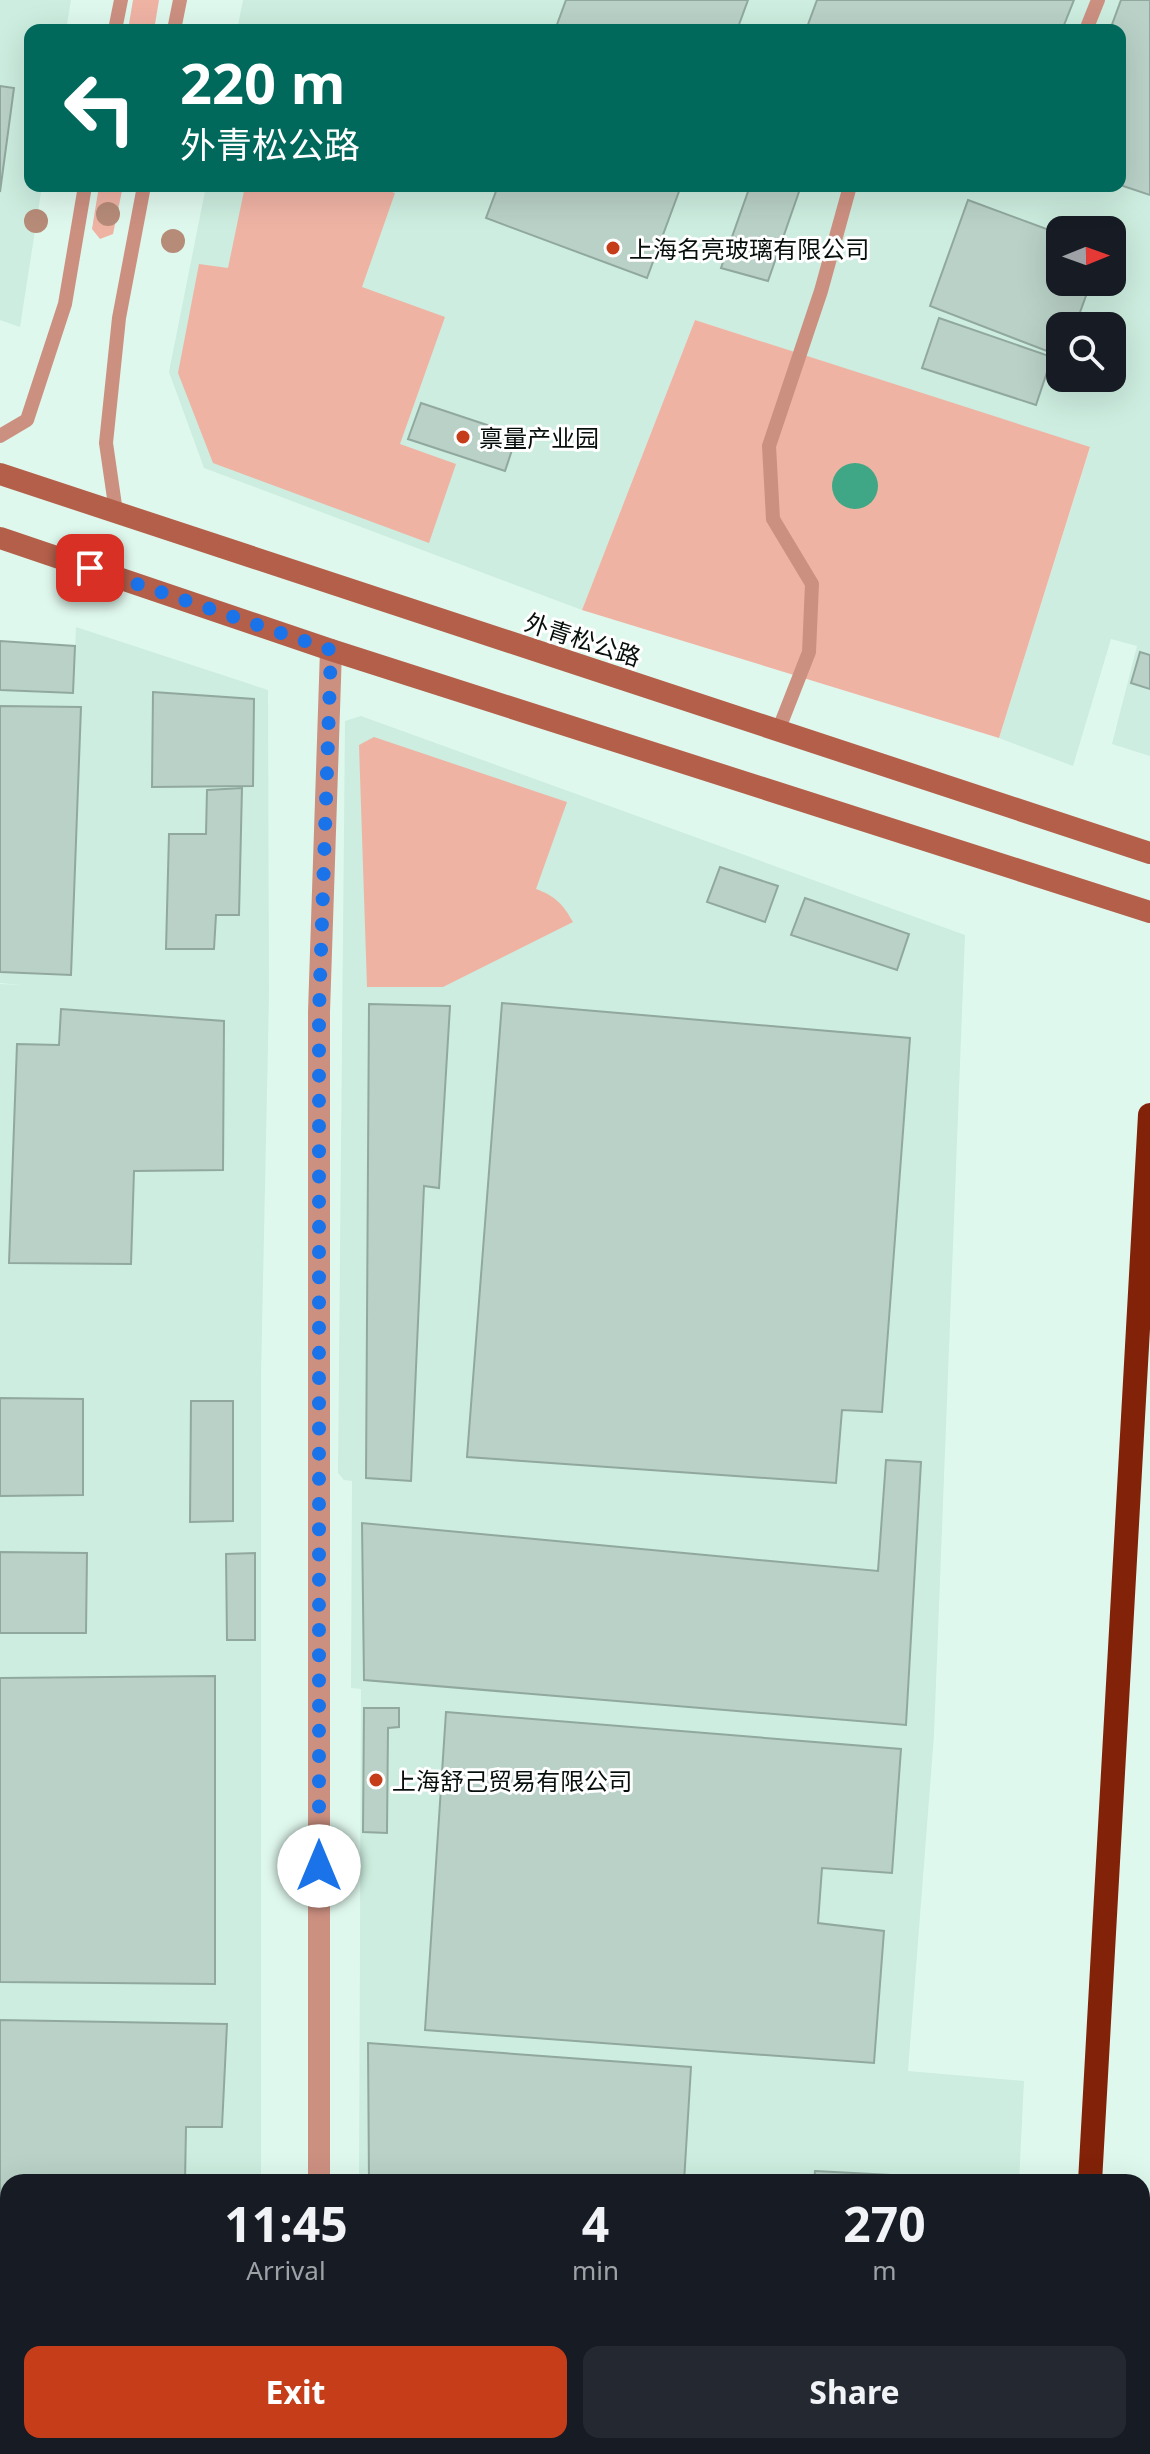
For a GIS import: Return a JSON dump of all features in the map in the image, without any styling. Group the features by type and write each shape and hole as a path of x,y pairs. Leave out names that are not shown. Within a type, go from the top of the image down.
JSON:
{"highway":[{"path":"1090,2174 1150,1115"}],"main road":[{"name":"外青松公路","path":"0,474 1150,853"},
{"path":"0,538 331,650 1150,912"}],"street":[{"path":"319,2174 319,1012 331,650"}],"lane":[{"path":"116,24 121,0"},
{"path":"175,24 180,0"},
{"path":"1088,24 1098,0"},
{"path":"0,436 27,420 65,304 84,192"},
{"path":"116,512 106,443 119,318 143,192"},
{"path":"778,731 809,652 812,584 773,519 769,446 821,291 848,192"}],"shaded area":[{"path":"0,0 71,0 67,24 24,24 24,192 41,192 20,327 0,320"},
{"path":"133,0 159,0 155,24 129,24"},
{"path":"243,0 1150,0 1150,756 1112,744 1137,646 1111,639 1073,766 999,738 1090,448 695,320 582,610 204,468 169,372 205,192 1126,192 1126,24 238,24"},
{"path":"98,192 122,192 113,234 100,239 92,229"},
{"path":"244,192 395,193 362,287 445,317 400,444 456,464 429,543 213,463 178,373 199,264 228,268"},
{"path":"695,320 1090,447 999,738 582,610"},
{"path":"855,463 871,470 878,486 871,502 855,509 839,502 832,486 839,470"},
{"path":"76,627 268,690 269,996 261,1376 261,2174 0,2174 0,984 21,985 0,983 0,690 73,693"},
{"path":"361,716 965,935 934,1735 908,2071 1024,2081 1019,2174 359,2174 361,1689 351,1688 352,1481 344,1480 338,1473 345,721"},
{"path":"374,737 567,802 536,889 558,901 573,922 443,987 367,987 359,745"}],"building":[{"path":"566,0 748,0 739,24 557,24"},
{"path":"817,0 1074,0 1064,24 808,24"},
{"path":"1121,0 1150,0 1150,195 1126,187 1126,24 1112,24"},
{"path":"0,86 14,88 0,192"},
{"name":"上海名亮玻璃有限公司","path":"496,192 679,192 647,278 486,218"},
{"path":"748,192 799,192 768,281 721,268"},
{"path":"968,200 1046,229 1046,296 1086,296 1080,312 1046,312 1046,351 930,306"},
{"path":"939,318 1046,355 1046,375 1036,405 922,368"},
{"name":"禀量产业园","path":"421,403 517,435 505,471 408,439"},
{"path":"0,641 75,646 73,693 0,690"},
{"path":"1140,652 1150,655 1150,689 1131,683"},
{"path":"153,692 254,699 253,786 152,787"},
{"path":"0,706 81,707 71,975 0,972"},
{"path":"242,788 239,915 216,915 214,949 166,949 169,834 206,834 207,790"},
{"path":"720,867 778,886 765,922 707,902"},
{"path":"805,898 909,934 897,970 791,935"},
{"path":"502,1003 910,1038 882,1412 842,1410 836,1483 467,1457"},
{"path":"369,1004 450,1006 439,1188 424,1186 411,1481 366,1478"},
{"path":"61,1009 224,1021 223,1170 134,1171 131,1264 9,1263 17,1044 59,1045"},
{"path":"0,1398 83,1399 83,1495 0,1496"},
{"path":"191,1401 233,1401 233,1521 190,1522"},
{"path":"886,1460 921,1462 906,1725 364,1680 362,1523 878,1571"},
{"path":"0,1552 87,1553 86,1633 0,1633"},
{"path":"255,1553 255,1640 227,1640 226,1554"},
{"path":"215,1676 215,1984 0,1982 0,1678"},
{"name":"上海舒己贸易有限公司","path":"364,1708 399,1708 399,1727 388,1728 387,1833 363,1832"},
{"path":"446,1712 901,1749 892,1873 822,1868 818,1923 884,1931 874,2063 425,2030"},
{"path":"0,2020 227,2024 222,2127 186,2127 185,2174 0,2174"},
{"path":"368,2043 691,2067 684,2174 369,2174"},
{"path":"815,2171 872,2174 815,2174"}],"place":[{"name":"上海名亮玻璃有限公司","path":"613,248"},
{"name":"禀量产业园","path":"463,437"},
{"name":"上海舒己贸易有限公司","path":"376,1780"}],"route":[{"path":"90,568 331,650 319,1012 319,1866"}]}
